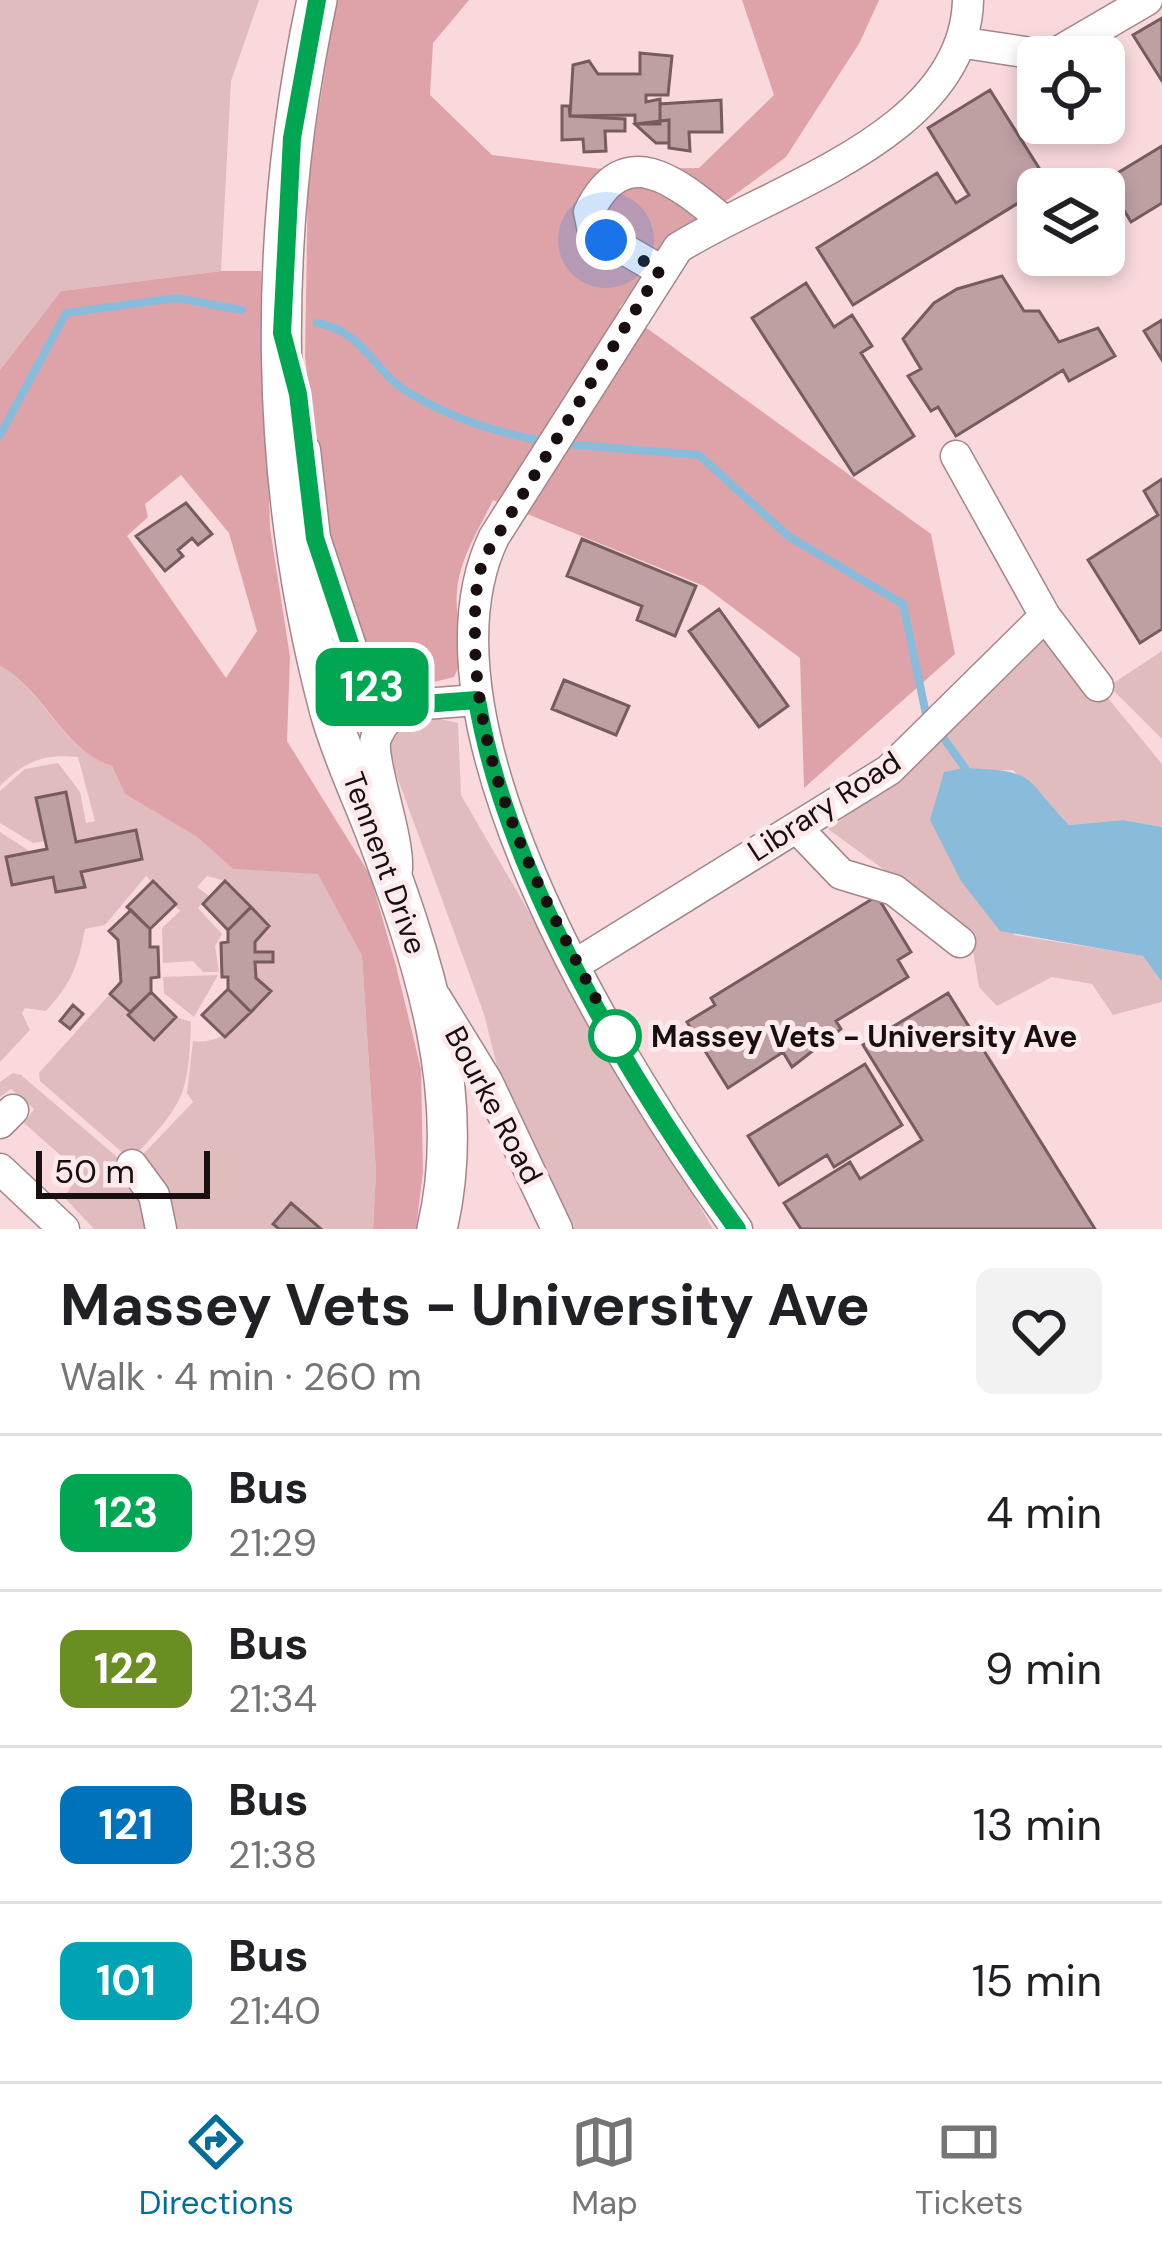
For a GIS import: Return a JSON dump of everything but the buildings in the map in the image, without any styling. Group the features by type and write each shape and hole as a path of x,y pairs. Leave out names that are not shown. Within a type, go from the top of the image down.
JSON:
{"main road":[{"name":"Tennent Drive","path":"317,0 292,138 282,333 291,495 307,609 331,716 396,887 426,983 447,1114 437,1229"}],"street":[{"path":"737,1229 669,1136 576,964 504,805 477,700 479,571 519,498 678,248 723,220 822,176 883,134 939,83 965,43 968,0"},
{"path":"965,43 1052,56 1147,0"},
{"path":"660,270 593,231 589,212 613,179 642,172 668,176 723,220"},
{"path":"282,333 298,394 315,538 362,680 397,706 477,700"},
{"path":"956,456 1045,616 1098,686"},
{"name":"Library Road","path":"576,964 889,770 1045,616"},
{"path":"396,887 398,839 373,752 376,735 397,706"},
{"path":"797,828 842,874 894,890 960,942"},
{"name":"Bourke Road","path":"426,983 487,1082 557,1229"},
{"path":"132,1166 154,1195 160,1229"},
{"path":"0,1169 64,1229"}],"shaded area":[{"path":"0,0 259,0 231,81 221,271 61,291 0,370"},
{"path":"336,0 469,0 433,43 430,95 492,155 602,169 699,168 774,95 742,0 879,0 860,42 786,157 673,240 619,308 931,534 955,654 804,788 800,658 704,586 493,500 459,579 461,645 454,677 397,691 376,683 329,560 305,357 308,179"},
{"path":"221,271 261,271 270,528 290,657 287,741 370,875 396,966 421,1069 423,1172 416,1229 373,1229 376,1172 362,956 318,874 233,869 197,837 125,794 112,766 80,748 30,690 0,666 0,370 61,291","holes":["181,475 229,533 257,631 226,678 127,536 148,517 145,504"]},
{"path":"1042,637 1098,686 1162,764 1162,827 1123,820 1069,825 1013,770 944,772 1014,935 1144,956 1162,982 1162,1002 1113,1015 1092,984 1052,977 997,1006 979,987 970,932 828,829 898,780"},
{"path":"1162,651 1162,739 1109,686"},
{"path":"0,666 30,690 80,748 112,766 125,794 197,837 233,869 318,873 362,956 376,1172 373,1229 94,1229 64,1197 76,1180 74,1167 24,1123 34,1109 11,1089 0,1097 0,1082 13,1073 21,1075 130,1168 193,1102 187,1093 193,1041 226,1034 270,992 256,978 255,962 272,962 273,953 255,952 255,942 268,926 225,881 207,876 197,887 209,896 198,908 222,934 215,946 219,972 203,972 193,961 163,963 162,928 180,911 146,876 105,925 85,929 67,983 46,1011 25,1008 22,1013 30,1030 0,1062 0,832 31,852 47,848 45,841 33,843 0,823 0,791 25,769 58,763 80,792 86,823 95,821 78,757 35,761 0,786"},
{"path":"435,718 458,723 461,795 713,1229 570,1229 548,1173 509,1114 484,1014 388,752 397,730"},
{"path":"218,975 194,1017 164,993 163,977"},
{"path":"110,994 154,1039 176,1017 191,1022 188,1068 179,1099 131,1160 40,1081 39,1073"}],"water":[{"path":"965,768 1006,771 1028,780 1069,825 1123,820 1162,827 1162,982 1143,956 1000,931 961,881 930,820 944,772"}],"waterway":[{"path":"0,435 66,313 176,298 242,310"},
{"path":"317,323 347,335 398,385 427,403 475,424 543,441"},
{"path":"564,444 699,455 788,536 903,604 926,714"},
{"path":"942,736 965,768"}],"bus line":[{"name":"123","path":"317,0 292,138 282,333 298,394 315,538 362,680 397,706 477,700 485,746 504,805 542,898 669,1136 737,1229"}],"place":[{"name":"Massey Vets - University Ave","path":"615,1036"}],"route":[{"path":"606,240 660,270 485,556 476,587 475,667 485,746 504,805 542,898 615,1036"}]}
